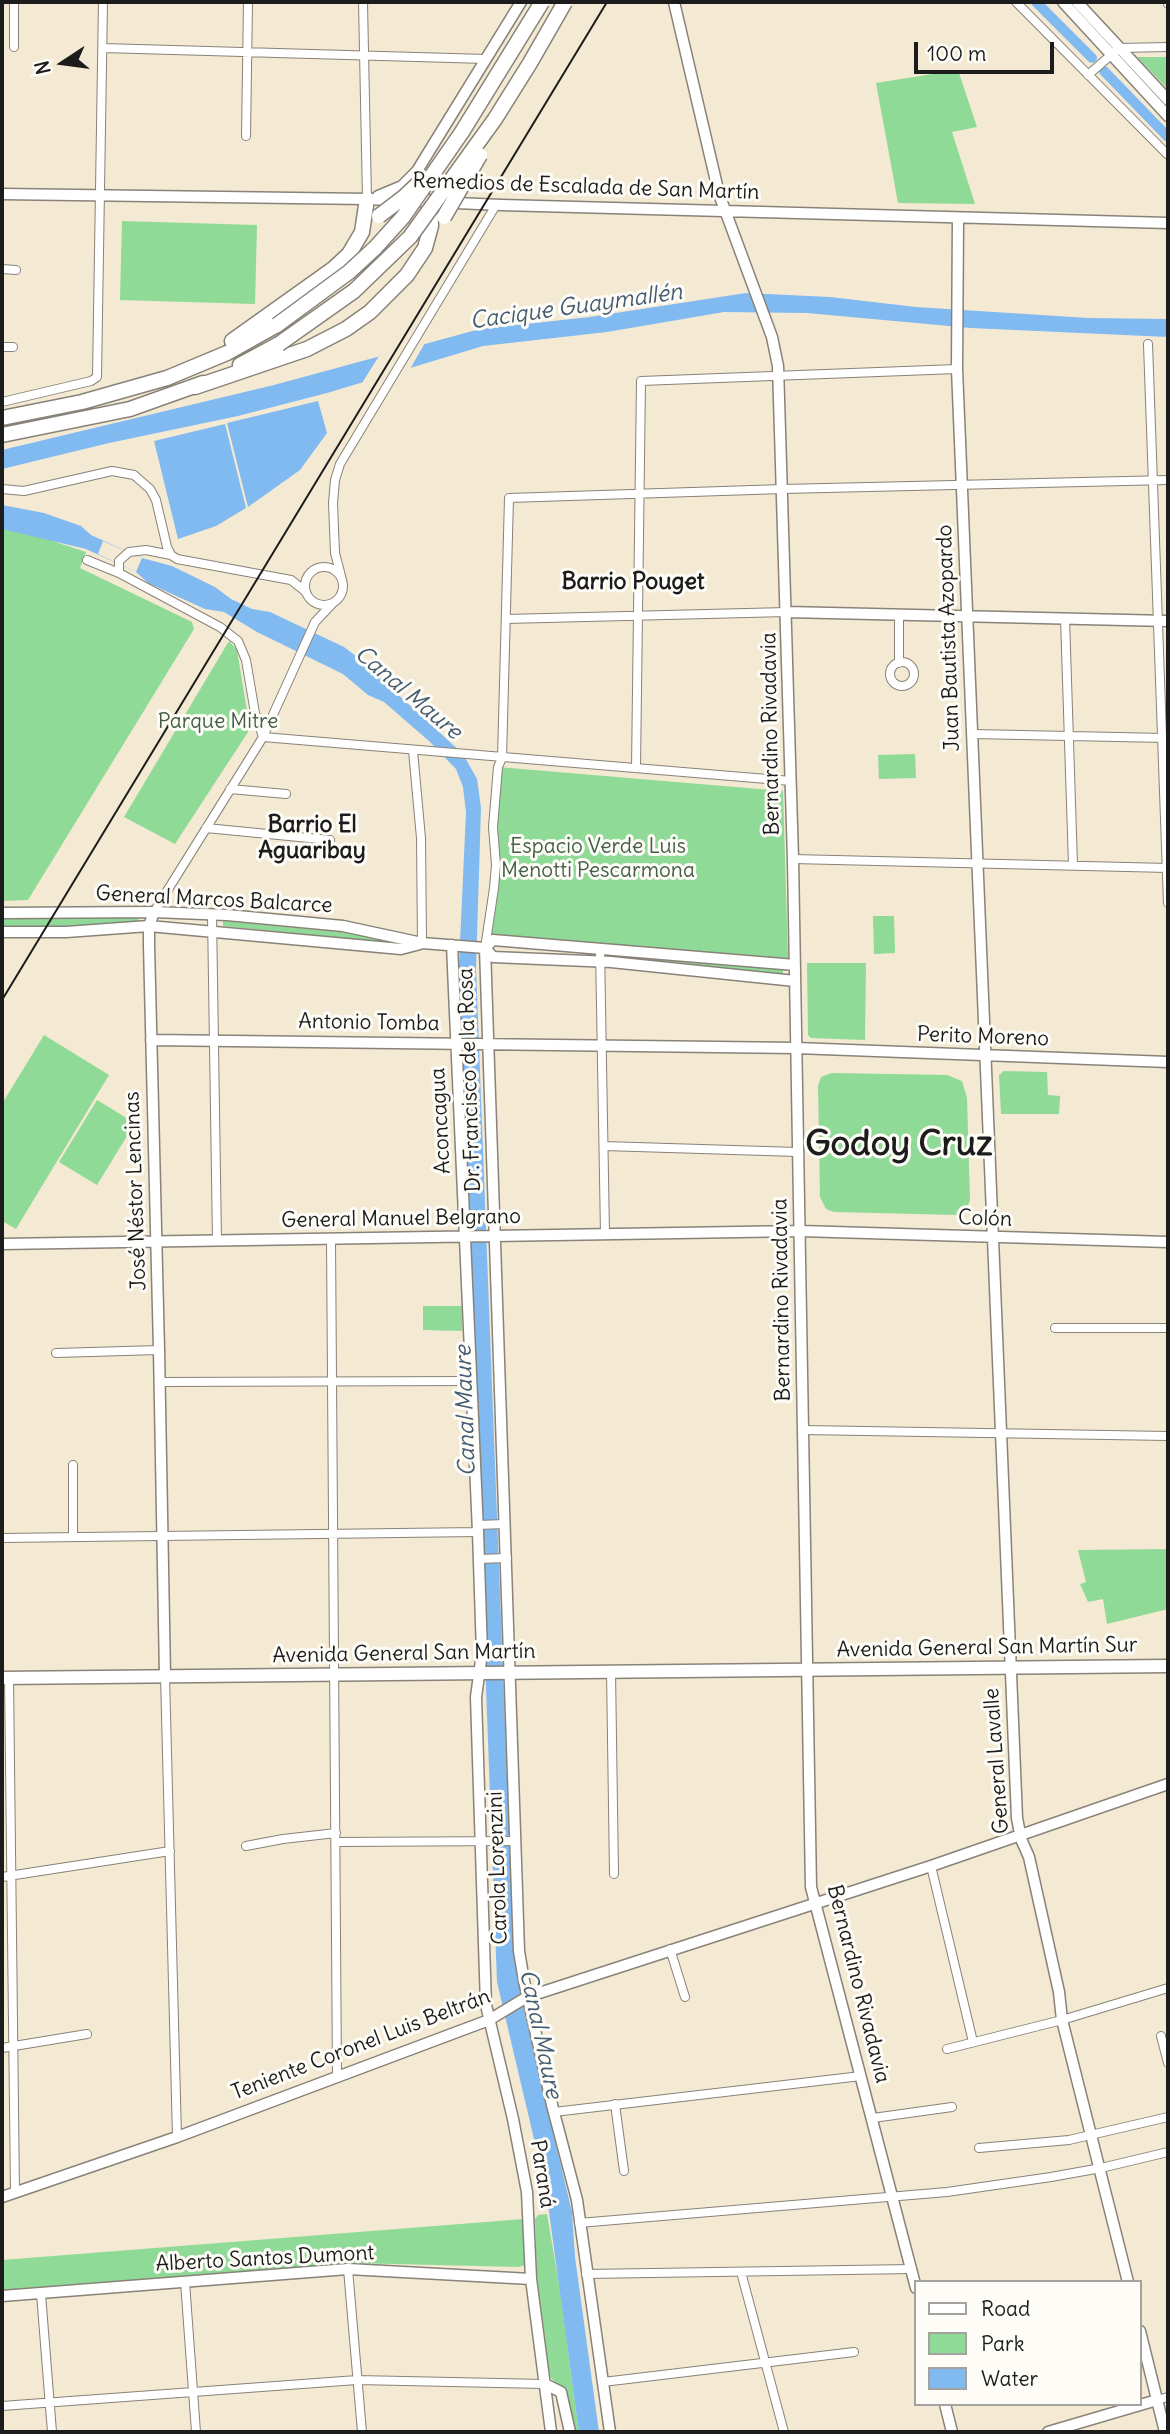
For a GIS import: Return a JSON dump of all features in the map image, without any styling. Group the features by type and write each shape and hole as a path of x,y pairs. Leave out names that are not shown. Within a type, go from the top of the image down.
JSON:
{"highway":[{"path":"444,218 565,2"},
{"path":"195,387 279,344 346,297 410,237 464,164 572,2"},
{"path":"2,418 82,402 167,378 227,353 277,325 342,277 388,236 419,197 539,5"},
{"path":"379,216 410,192 462,132"},
{"path":"167,378 257,325 341,262 360,238 366,213 366,199"},
{"path":"2,435 130,409 307,349 346,329 370,312 407,275 425,248 431,226 430,201"}],"main road":[{"name":"Avenida General San Martín Sur","path":"806,1669 1168,1666"},
{"name":"Avenida General San Martín","path":"6,1678 806,1669"}],"street":[{"path":"14,2 14,47"},
{"path":"2,402 92,381 97,377 103,2"},
{"path":"246,136 248,2"},
{"path":"363,2 366,199 388,193 410,180 521,2"},
{"name":"Bernardino Rivadavia","path":"674,2 714,176 775,346 779,376 793,859 811,1887 914,2280"},
{"path":"1016,2 1168,155"},
{"path":"1063,2 1168,116"},
{"path":"1077,2 1085,6 1112,53 1168,100"},
{"path":"1088,75 1112,53 1168,47"},
{"path":"103,48 486,59"},
{"name":"Remedios de Escalada de San Martín","path":"2,194 366,199 496,205 1168,223"},
{"path":"311,600 322,605 333,603 343,591 335,542 334,494 340,464 496,205"},
{"name":"Juan Bautista Azopardo","path":"957,218 957,369 986,1056"},
{"path":"2,269 16,270"},
{"path":"1148,344 1163,621 1168,904"},
{"path":"2,347 13,347"},
{"path":"636,768 640,381 957,369"},
{"path":"2,489 29,490 112,471 134,475 150,489 156,500 171,555"},
{"path":"480,947 495,888 493,827 498,767 502,758 509,498 1168,481"},
{"path":"305,591 308,575 326,561 335,542"},
{"path":"118,568 123,555 146,550 186,561 291,580 308,575"},
{"path":"86,560 118,568 220,627 238,641 246,660 255,713 263,737 791,781"},
{"path":"317,567 333,568 341,576"},
{"path":"291,580 305,591 311,600 314,626"},
{"name":"José Néstor Lencinas","path":"165,1676 149,926 154,912 263,737 314,626 333,603"},
{"path":"506,619 787,612 1163,621"},
{"path":"899,614 899,663"},
{"path":"1065,618 1073,865"},
{"path":"973,734 1166,738"},
{"path":"413,751 421,838 422,943"},
{"path":"230,789 286,793"},
{"path":"206,828 330,840"},
{"path":"793,859 1168,868"},
{"name":"General Marcos Balcarce","path":"2,914 154,912 212,915 343,926 422,943 456,946 480,947 493,940 795,965"},
{"path":"212,915 217,1241"},
{"name":"General Marcos Balcarce","path":"2,932 66,932 149,926 401,949 422,943"},
{"name":"Aconcagua","path":"456,946 484,1672"},
{"name":"General Marcos Balcarce","path":"480,947 493,957 600,962 795,981"},
{"name":"Dr. Francisco de la Rosa","path":"480,947 507,1672"},
{"path":"600,948 605,1234"},
{"name":"Antonio Tomba","path":"151,1040 796,1048"},
{"name":"Perito Moreno","path":"796,1048 1168,1062"},
{"name":"General Lavalle","path":"986,1056 1017,1818 1020,1835 1029,1857 1059,1992 1062,2020 1128,2280"},
{"path":"604,1146 798,1152"},
{"name":"General Manuel Belgrano","path":"2,1244 800,1231"},
{"name":"Colón","path":"800,1231 1168,1242"},
{"path":"331,1238 337,2076"},
{"path":"1055,1328 1168,1328"},
{"path":"56,1353 159,1350"},
{"path":"160,1382 472,1381"},
{"path":"803,1430 1168,1436"},
{"path":"73,1465 73,1537"},
{"path":"2,1538 334,1534 479,1528 501,1524"},
{"path":"481,1559 503,1558"},
{"path":"611,1671 614,1874"},
{"name":"Paraná","path":"484,1672 475,1697 486,1841 486,2005 527,2192 531,2279 551,2432"},
{"name":"Carola Lorenzini","path":"507,1672 513,1841 524,1999 577,2200 610,2432"},
{"path":"165,1676 177,2137"},
{"path":"6,1678 12,1876 15,2193"},
{"name":"Teniente Coronel Luis Beltrán","path":"2,2197 177,2137 489,2020 524,1999 670,1949 931,1866 1168,1784"},
{"path":"246,1846 291,1838 513,1841"},
{"path":"2,1877 170,1851"},
{"path":"931,1866 973,2042"},
{"path":"670,1949 685,1997"},
{"path":"947,2049 1062,2020 1168,1988"},
{"path":"2,2048 87,2034"},
{"path":"1161,2036 1168,2063"},
{"path":"554,2112 861,2076"},
{"path":"615,2104 624,2171"},
{"path":"873,2118 952,2107"},
{"path":"979,2148 1093,2136 1168,2118"},
{"path":"579,2223 893,2197 1025,2182 1168,2152"},
{"path":"348,2269 362,2432"},
{"name":"Alberto Santos Dumont","path":"2,2297 348,2269 531,2279"},
{"path":"586,2274 912,2269"},
{"path":"740,2272 784,2432"},
{"path":"185,2282 197,2432"},
{"path":"41,2294 52,2432"},
{"path":"1142,2337 1163,2398 1165,2432"},
{"path":"603,2382 854,2352"},
{"path":"2,2406 358,2380 545,2384 561,2392 570,2432"},
{"path":"1142,2404 1163,2398"},
{"path":"946,2406 952,2432"},
{"path":"1048,2432 1136,2406"}],"green space":[{"path":"1137,57 1166,57 1168,89"},
{"path":"958,70 977,127 952,132 975,204 898,203 876,83"},
{"path":"122,221 257,225 255,304 120,300"},
{"path":"2,529 31,534 86,552 80,568 192,622 194,629 28,900 2,901"},
{"name":"Parque Mitre","path":"229,641 237,650 250,729 175,844 124,817"},
{"path":"915,754 916,778 879,779 878,755"},
{"name":"Espacio Verde Luis Menotti Pescarmona","path":"498,767 783,791 788,959 486,934"},
{"path":"873,916 894,916 895,953 874,954"},
{"path":"136,917 139,920 136,922 2,929 2,919"},
{"path":"223,921 351,933 393,943 223,926"},
{"path":"607,953 783,970 783,975 607,957"},
{"path":"807,963 866,963 865,1040 811,1038 808,1035"},
{"path":"44,1035 109,1075 16,1229 2,1221 2,1104"},
{"path":"1004,1071 1047,1072 1048,1095 1060,1096 1059,1114 1001,1114 999,1075"},
{"path":"832,1073 947,1075 962,1081 967,1098 970,1200 966,1211 956,1215 834,1212 826,1209 820,1197 818,1086 821,1077"},
{"path":"97,1100 135,1123 97,1185 59,1162"},
{"path":"423,1306 462,1306 462,1331 423,1330"},
{"path":"1168,1549 1168,1609 1107,1624 1103,1599 1088,1602 1080,1584 1086,1582 1078,1550"},
{"path":"547,2214 579,2432 573,2432 563,2390 550,2377 537,2279 535,2219 538,2215"},
{"path":"524,2219 526,2261 525,2265 519,2267 351,2263 2,2291 2,2260"}],"water":[{"path":"746,293 830,297 916,307 1088,318 1168,319 1168,337 971,328 807,313 724,312 607,332 483,346 327,393 238,416 2,469 2,450 274,385 480,329 590,317"},
{"path":"318,401 327,433 300,470 248,507 227,423"},
{"path":"225,424 246,508 216,526 178,539 154,441"},
{"path":"2,505 44,513 81,526 91,535 142,558 172,566 252,609 270,612 344,647 385,678 392,689 463,754 477,779 481,808 476,968 514,1959 572,2212 575,2257 599,2432 579,2432 546,2190 497,1982 459,965 466,812 463,787 456,769 429,741 384,702 368,695 343,674 257,632 224,612 205,609 148,583 136,572 86,549 2,529"}],"pier":[{"path":"425,343 410,369 362,383 379,356"},
{"path":"103,541 142,558 136,572 98,554"}],"waterway":[{"path":"1036,2 1092,58"},
{"path":"1104,71 1168,137"}],"tram line":[{"path":"2,1000 607,2"}],"district":[{"name":"Barrio Pouget","path":"633,582"},
{"name":"Barrio El Aguaribay","path":"312,838"},
{"name":"Godoy Cruz","path":"899,1145"}],"water label":[{"name":"Cacique Guaymallén","path":"576,307"},
{"name":"Canal Maure","path":"408,693"},
{"name":"Canal Maure","path":"466,1411"},
{"name":"Canal Maure","path":"540,2034"}]}
